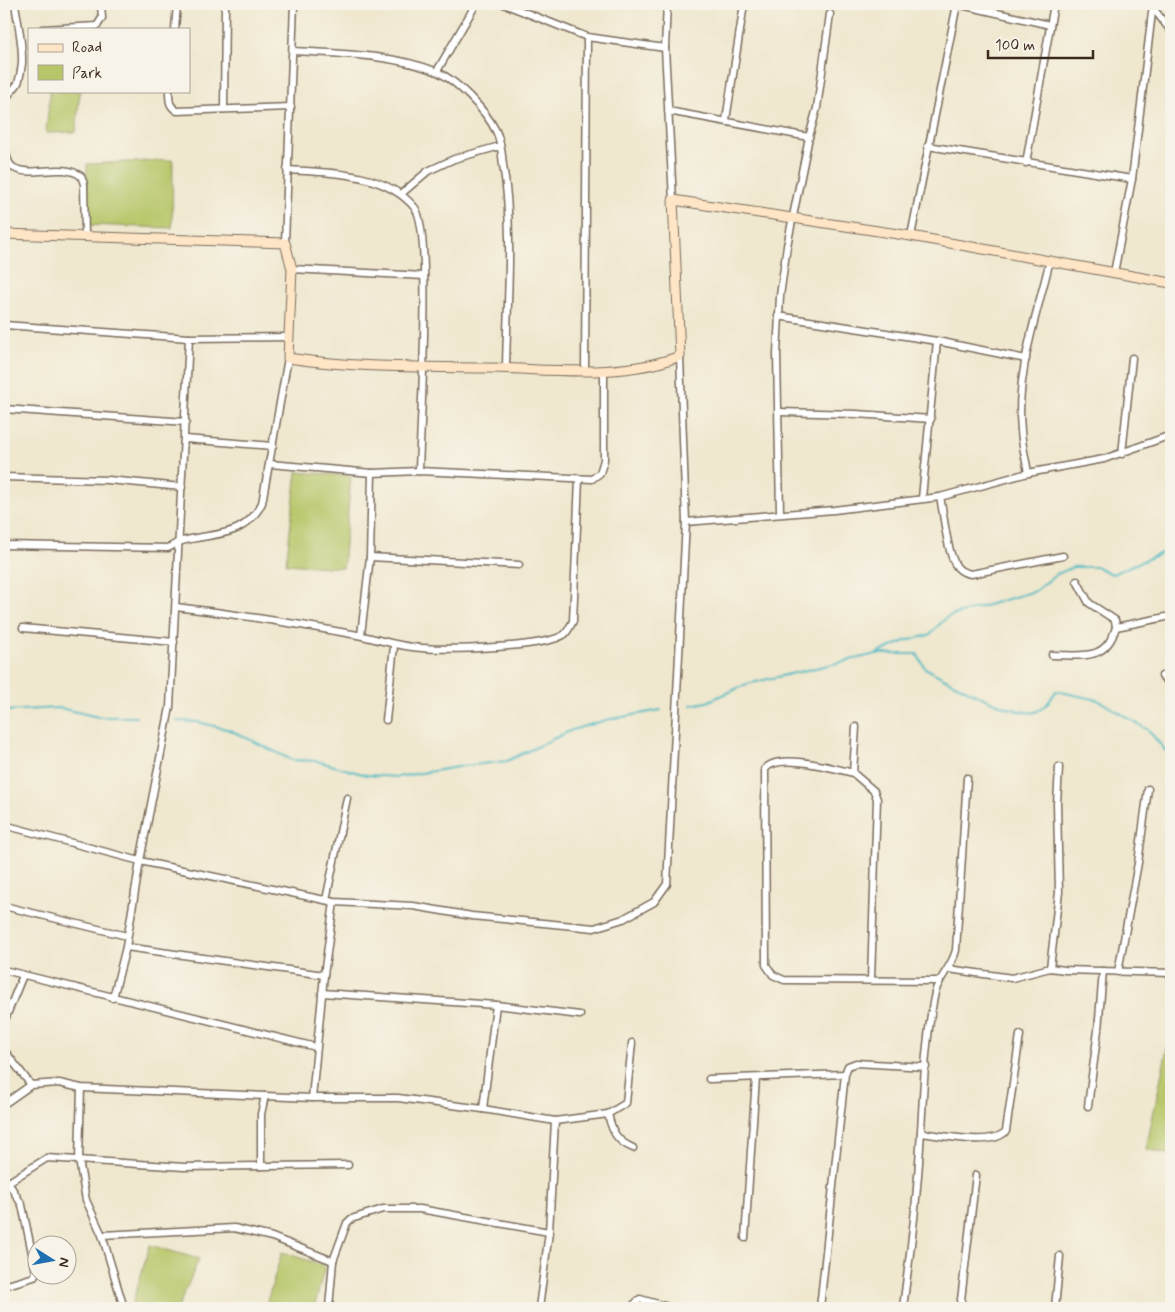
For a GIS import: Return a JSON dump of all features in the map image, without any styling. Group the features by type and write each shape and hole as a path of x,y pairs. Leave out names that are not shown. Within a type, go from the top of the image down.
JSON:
{"street":[{"path":"15,4 22,47 18,83 6,95 4,126 7,160 12,167 20,170 68,171 80,176 84,184 85,237"},
{"path":"61,28 97,26 102,18 101,4"},
{"path":"174,28 177,4"},
{"path":"224,109 225,4"},
{"path":"4,545 168,548 179,542 231,532 256,516 262,503 270,464 288,358 292,269 284,243 294,4"},
{"path":"437,71 476,4"},
{"path":"504,4 587,37 665,48"},
{"path":"4,825 140,860 334,902 413,906 472,916 594,928 623,919 654,902 667,884 686,522 665,48 667,4"},
{"path":"726,120 744,4"},
{"path":"911,236 957,4 1050,24"},
{"path":"1026,163 1054,4"},
{"path":"1153,6 1171,31"},
{"path":"1114,273 1132,179 1153,6"},
{"path":"780,513 778,316 782,276 809,137 818,108 830,14"},
{"path":"585,371 587,37"},
{"path":"22,47 28,41"},
{"path":"293,51 367,55 437,71 456,83 486,116 496,132 508,189 506,368"},
{"path":"169,92 168,101 172,108 177,111 291,107"},
{"path":"668,111 726,120 809,137"},
{"path":"401,194 428,171 454,159 500,146"},
{"path":"928,146 1132,179"},
{"path":"287,170 328,172 351,176 387,187 401,194 415,208 420,218 424,276 419,471"},
{"path":"673,200 911,236 1171,283"},
{"path":"4,234 284,243"},
{"path":"1028,473 1021,432 1020,412 1026,359 1050,260"},
{"path":"292,269 424,276"},
{"path":"778,316 937,341 1026,359"},
{"path":"4,325 189,338 289,337"},
{"path":"113,998 126,947 140,860 170,707 189,338"},
{"path":"922,498 937,341"},
{"path":"288,358 422,367 585,371 664,362 680,356"},
{"path":"1122,454 1132,358"},
{"path":"270,464 372,473 419,471 592,479 600,473 604,460 604,370"},
{"path":"4,409 186,422"},
{"path":"779,412 856,414 931,419"},
{"path":"686,522 834,510 940,497 1028,473 1122,454 1171,435"},
{"path":"185,439 273,446"},
{"path":"361,635 370,557 372,473"},
{"path":"4,476 108,480 182,487"},
{"path":"176,607 265,618 361,635 394,646 424,649 514,646 554,639 565,634 573,621 579,478"},
{"path":"940,497 952,554 958,568 965,573 971,574 1063,556"},
{"path":"370,557 519,565"},
{"path":"1052,655 1091,655 1100,652 1108,647 1116,627 1115,620 1089,603 1076,581"},
{"path":"1116,627 1171,616"},
{"path":"23,628 174,642"},
{"path":"386,720 394,646"},
{"path":"1162,676 1171,685"},
{"path":"853,773 856,727"},
{"path":"871,979 877,799 874,791 853,773 823,766 782,761 773,762 765,770 766,965 772,975 784,980 871,979 938,981"},
{"path":"1050,968 1059,892 1056,804 1059,767"},
{"path":"903,1308 934,996 938,981 954,961 956,950 967,778"},
{"path":"1118,972 1138,862 1148,790"},
{"path":"326,900 347,798"},
{"path":"312,1098 324,975 334,902"},
{"path":"4,906 127,936"},
{"path":"126,947 324,975"},
{"path":"948,968 1012,978 1050,968 1171,973"},
{"path":"4,970 316,1047"},
{"path":"1088,1106 1098,1030 1103,971"},
{"path":"4,1022 23,975"},
{"path":"322,993 496,1005 580,1016"},
{"path":"483,1109 496,1005"},
{"path":"921,1132 990,1140 1002,1136 1006,1131 1020,1035"},
{"path":"4,1104 32,1085 59,1083 81,1088 312,1098 398,1098 555,1121 608,1114 626,1103 632,1044"},
{"path":"4,1050 32,1085"},
{"path":"820,1308 845,1074 848,1066 856,1063 926,1067"},
{"path":"709,1079 845,1074"},
{"path":"745,1238 756,1078"},
{"path":"81,1088 78,1160 86,1200 102,1235 124,1308"},
{"path":"261,1166 261,1114 265,1096"},
{"path":"608,1114 614,1135 624,1144 633,1148"},
{"path":"539,1308 549,1232 555,1121"},
{"path":"4,1286 34,1277 36,1272 22,1205 6,1184 47,1158 184,1167 348,1165"},
{"path":"960,1308 976,1174"},
{"path":"329,1308 333,1261 349,1220 383,1209 420,1209 549,1232"},
{"path":"102,1235 234,1228 272,1237 333,1261"},
{"path":"1055,1308 1060,1256"},
{"path":"630,1308 640,1299 672,1308"}],"green space":[{"path":"50,92 80,92 76,132 46,133"},
{"path":"173,160 172,228 87,225 87,164"},
{"path":"297,472 351,476 343,568 286,564"},
{"path":"1167,1048 1171,1049 1171,1155 1146,1149"},
{"path":"150,1245 199,1259 178,1308 131,1308"},
{"path":"282,1252 325,1266 314,1308 265,1308"}],"waterway":[{"path":"878,653 905,641 929,635 947,617 1035,591 1057,574 1073,567 1097,567 1112,574 1171,549"},
{"path":"691,705 707,702 747,684 876,654 917,654 925,668 980,696 1012,709 1025,712 1039,711 1056,691 1098,700 1148,730 1171,757"},
{"path":"4,711 60,708 98,717 136,717"},
{"path":"177,721 198,722 230,730 292,760 317,761 366,775 397,777 507,761 572,730 606,720 661,710"}]}
